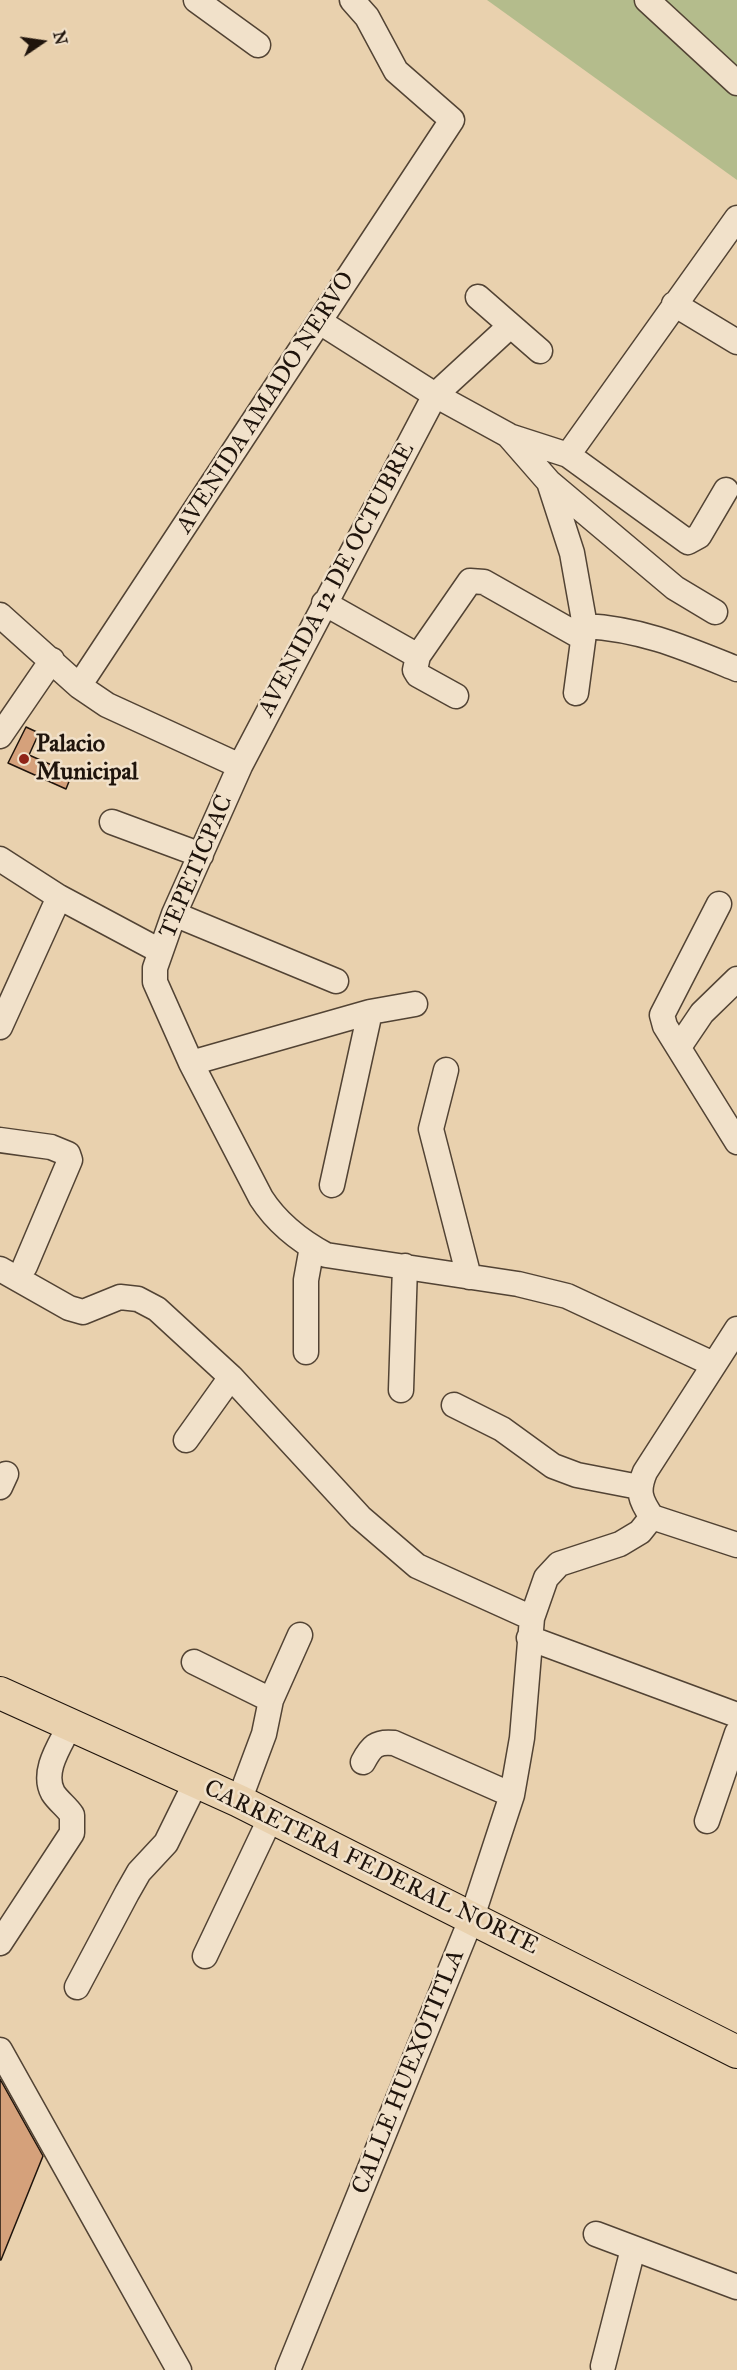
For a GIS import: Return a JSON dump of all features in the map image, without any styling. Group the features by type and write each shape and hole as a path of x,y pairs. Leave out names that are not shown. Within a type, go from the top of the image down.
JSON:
{"main road":[{"name":"CARRETERA FEDERAL NORTE","path":"0,1693 239,1801 737,2052"}],"street":[{"path":"196,0 258,45"},
{"path":"646,0 737,83"},
{"name":"AVENIDA AMADO NERVO","path":"79,686 452,120 396,71 363,6"},
{"path":"568,455 737,218"},
{"path":"478,297 540,351"},
{"path":"674,304 737,342"},
{"path":"320,322 435,395 508,435 568,455 676,536 688,542 699,536 726,490"},
{"name":"AVENIDA 12 DE OCTUBRE","path":"240,766 435,395 510,326"},
{"path":"508,435 549,482 675,588 715,612"},
{"path":"549,482 572,553 584,632 576,693"},
{"path":"456,696 417,675 415,670 418,656 467,583 474,580 484,582 584,632 616,628 648,634 737,669"},
{"path":"324,603 418,656"},
{"path":"0,615 79,686 107,705 240,766"},
{"path":"0,736 52,660"},
{"name":"TEPETICPAC","path":"158,960 174,914 240,766"},
{"path":"112,822 201,855"},
{"path":"0,859 158,960 155,982 191,1064 261,1198 272,1215 312,1247 326,1255 518,1284 567,1296 713,1364"},
{"path":"0,1027 60,897"},
{"path":"718,904 662,1015 665,1026 737,1142"},
{"path":"174,914 336,981"},
{"path":"679,1047 702,1013 737,979"},
{"path":"191,1064 370,1012 415,1004"},
{"path":"332,1185 370,1012"},
{"path":"446,1070 431,1129 468,1277"},
{"path":"0,1140 51,1147 68,1154 69,1167 25,1266"},
{"path":"306,1352 306,1281 312,1247"},
{"path":"401,1390 405,1266"},
{"path":"0,1269 69,1308 83,1312 120,1297 138,1299 157,1309 231,1377 360,1517 417,1566 530,1628 737,1715"},
{"path":"737,1329 645,1472 639,1487 642,1503 652,1517 737,1545"},
{"path":"186,1440 231,1377"},
{"path":"454,1406 502,1429 553,1466 577,1475 639,1487"},
{"name":"CALLE HUEXOTITLA","path":"288,2370 472,1917 512,1795 522,1738 530,1628 546,1578 559,1564 620,1544 640,1532 652,1517"},
{"path":"239,1801 264,1734 271,1700 300,1635"},
{"path":"194,1662 271,1700"},
{"path":"0,1943 72,1833 72,1815 53,1793 49,1781 49,1769 70,1725"},
{"path":"707,1821 737,1733"},
{"path":"363,1762 371,1748 380,1742 394,1743 512,1795"},
{"path":"77,1987 139,1872 166,1843 196,1782"},
{"path":"205,1956 271,1817"},
{"path":"0,2050 179,2370"},
{"path":"596,2234 737,2287"},
{"path":"603,2366 633,2249"}],"green space":[{"path":"487,0 737,0 737,180"}],"building":[{"name":"Palacio Municipal","path":"26,727 39,733 29,755 72,774 66,789 8,763"},
{"path":"0,2079 43,2156 1,2260 0,2260"}],"place":[{"name":"Palacio Municipal","path":"24,759"}]}
